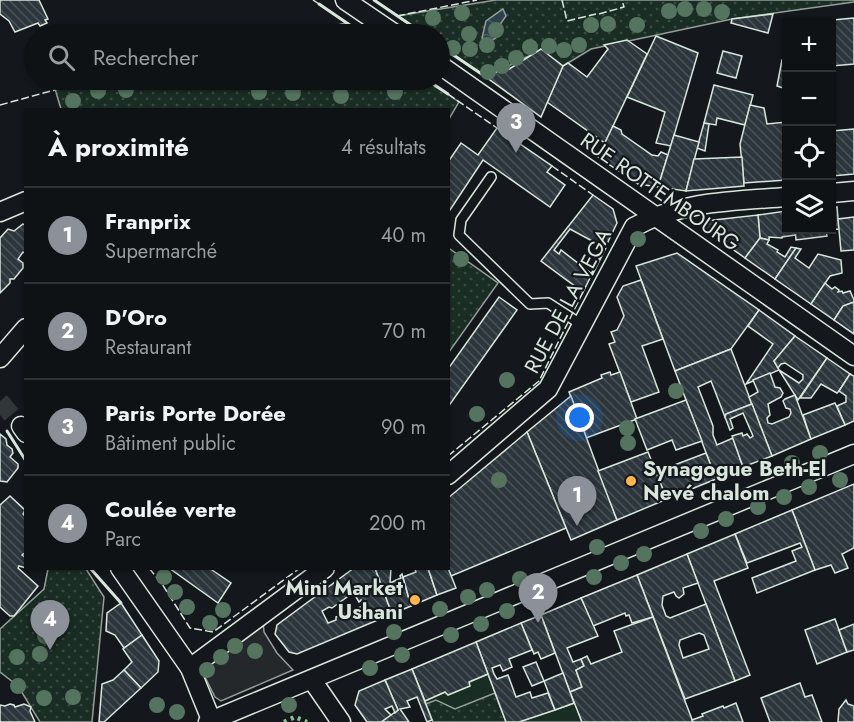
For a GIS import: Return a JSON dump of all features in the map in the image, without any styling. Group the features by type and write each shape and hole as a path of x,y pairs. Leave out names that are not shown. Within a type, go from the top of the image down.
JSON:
{"street":[{"path":"345,0 380,24"},
{"name":"RUE ROTTEMBOURG","path":"450,72 854,356"},
{"path":"836,193 854,191"},
{"name":"RUE DE LA VEGA","path":"450,473 548,389 634,227 654,216 695,205 782,197"},
{"path":"0,212 24,202"},
{"path":"0,358 24,330"},
{"path":"121,570 190,668 211,721 854,454"},
{"path":"190,668 322,570"},
{"path":"312,680 341,722"}],"lane":[{"path":"492,177 461,220 459,235 530,304 548,303 582,325"}],"green space":[{"path":"496,0 854,0 854,2 732,19 591,49 563,66 541,50 486,77 450,52 450,24 409,24 397,16"},
{"path":"55,90 442,90 459,102 450,117 450,108 61,108"},
{"path":"450,249 498,283 450,351"},
{"path":"48,570 87,570 104,597 92,722 40,722 18,686 0,672 0,629 44,589"},
{"path":"488,674 506,722 433,722 425,701 445,692 448,694 469,686 469,682"},
{"path":"495,693 506,722 433,722 426,704 436,700 455,709"},
{"path":"575,703 582,722 519,722"}],"shaded area":[{"path":"263,620 264,632 277,653 293,670 221,701 215,697 202,671 203,662"}],"water":[{"path":"503,9 506,16 499,26 500,35 491,41 482,38 486,21"}],"building":[{"path":"0,0 39,0 48,19 45,20 47,23 45,24 24,24 24,28 15,32 9,21 0,14"},
{"path":"773,14 768,33 731,23 732,19"},
{"path":"854,18 854,64 836,66 836,20"},
{"path":"656,36 698,53 671,146 656,143 665,112 627,97"},
{"path":"627,40 647,54 605,143 547,102 563,66 568,63 587,77 608,49 604,45"},
{"path":"541,49 563,66 541,117 486,77 504,68 506,71"},
{"path":"723,51 742,56 736,78 717,73"},
{"path":"782,60 782,88 777,86"},
{"path":"714,85 753,95 745,125 717,118 716,125 704,123"},
{"path":"750,105 764,108 767,124 782,122 782,180 744,183 740,144"},
{"path":"704,123 709,124 705,151 697,148"},
{"path":"613,126 652,155 658,156 661,152 668,155 658,187 638,184 598,157"},
{"path":"497,128 552,166 547,172 565,185 550,207 483,160 450,210 450,159 461,143 478,155"},
{"path":"854,129 854,174 836,176 836,131"},
{"path":"674,135 699,142 686,191 658,187"},
{"path":"742,157 744,186 686,191 694,159"},
{"path":"593,195 613,209 617,223 605,248 570,229 554,250 559,254 561,250 592,274 583,292 541,261"},
{"path":"837,207 839,229 836,229"},
{"path":"782,212 782,234 795,235 782,238 769,237 769,240 760,238 758,215"},
{"path":"758,215 760,238 745,258 704,229 705,221"},
{"path":"854,217 854,250 841,251 838,219"},
{"path":"24,225 24,253 18,259 23,263 23,268 14,279 10,279 10,283 0,293 0,238 8,229 14,231"},
{"path":"795,234 827,234 827,236 796,240"},
{"path":"760,238 769,240 767,244 785,257 791,247 796,248 775,279 745,258"},
{"path":"796,248 801,249 795,258 809,268 818,254 841,260 842,273 830,276 811,304 775,279"},
{"path":"677,253 759,310 731,349 675,371 636,266"},
{"path":"641,280 663,339 642,346 659,392 631,402 609,344 615,342 611,332 617,330 624,316 617,297 623,286"},
{"path":"825,283 832,289 835,287 839,290 838,292 850,291 854,300 843,306 834,320 811,304"},
{"path":"499,297 517,310 450,404 450,366"},
{"path":"854,302 854,334 834,320 843,306"},
{"path":"759,310 795,336 774,361 779,370 746,384 773,344 748,326"},
{"path":"795,336 827,358 798,400 779,370 799,383 803,375 785,363 778,368 774,361"},
{"path":"731,349 752,404 726,414 725,417 711,381 698,387 713,426 713,435 717,445 733,438 743,467 716,479 675,371"},
{"path":"827,358 850,374 839,391 837,393 821,384 811,398 800,398"},
{"path":"610,372 611,375 620,372 637,419 586,438 569,392 602,378 601,375"},
{"path":"770,373 775,387 780,388 783,393 781,397 768,404 770,415 767,418 768,423 772,424 789,417 790,409 786,408 783,401 795,395 811,439 772,456 749,397 758,392 753,380"},
{"path":"850,374 854,376 854,421 845,425 837,406 846,402 846,396 839,391"},
{"path":"571,396 617,520 571,540 527,432"},
{"path":"686,400 702,441 676,450 672,440 647,450 635,419"},
{"path":"835,403 845,425 811,439 803,415"},
{"path":"752,404 772,456 743,467 732,436 742,433 743,436 747,434 750,438 753,436 743,413 730,419 733,428 730,430 725,417 726,414"},
{"path":"527,432 566,528 451,576 449,570 450,496"},
{"path":"0,434 12,449 13,453 10,457 18,464 18,468 7,482 0,481"},
{"path":"648,452 667,499 617,520 598,471"},
{"path":"706,453 716,479 667,499 656,472"},
{"path":"854,484 854,548 842,554 848,568 835,573 831,565 815,570 792,510"},
{"path":"10,496 24,509 24,554 22,555 24,567 19,566 18,568 38,586 14,616 10,616 0,607 0,505"},
{"path":"792,510 815,570 757,593 752,578 796,561 792,551 802,547 800,543 747,563 735,534"},
{"path":"735,534 748,568 714,581 750,675 735,681 687,554"},
{"path":"687,554 698,583 683,588 684,594 679,598 674,592 663,596 662,605 666,616 670,618 706,604 735,681 685,699 637,575","holes":["699,633 704,635 709,649 683,658 679,645 680,640"]},
{"path":"172,570 212,570 231,583 218,603"},
{"path":"351,570 376,570 392,614 297,654 289,652 275,634 277,625","holes":["358,589 362,594 356,597 359,602 361,600 363,606 336,617 336,620 328,623 322,611 329,607 332,608"]},
{"path":"376,570 391,570 390,583 401,578 402,574 411,606 392,614"},
{"path":"415,570 429,570 437,595 411,606 403,577 416,572"},
{"path":"429,570 449,570 456,588 437,595"},
{"path":"637,575 653,617 632,623 629,615 626,616 625,613 593,626 581,598"},
{"path":"581,598 598,636 567,648 573,662 581,659 584,666 576,670 582,687 570,692 541,615"},
{"path":"121,603 142,635 124,648 115,635 106,631 107,613"},
{"path":"541,615 555,653 541,659 538,652 534,654 521,623"},
{"path":"653,617 693,722 582,722 570,692 582,687 576,670 584,666 581,659 587,656 591,664 622,652 614,631"},
{"path":"835,619 847,652 817,664 805,630"},
{"path":"521,623 532,650 509,659 512,667 503,671 500,665 492,668 494,674 497,679 508,675 516,697 530,692 532,698 548,693 555,710 519,722 506,722 476,642"},
{"path":"854,624 854,650 847,652 839,630"},
{"path":"142,635 159,661 158,672 141,688 124,670 132,662 123,649"},
{"path":"476,642 488,674 469,682 470,686 448,695 445,692 425,701 412,669"},
{"path":"536,662 544,681 532,686 523,667"},
{"path":"412,669 432,720 427,722 417,697 407,701 410,707 400,709 409,722 381,722 398,710 385,680"},
{"path":"124,670 141,688 104,722 99,722 102,684 113,680"},
{"path":"563,673 574,703 555,710 544,681"},
{"path":"385,680 398,710 395,713 392,706 385,709 391,715 381,722 367,722 355,705 359,691"},
{"path":"800,683 805,697 812,695 822,722 770,722 761,698"},
{"path":"846,700 848,704 854,706 854,722 838,722 839,709"},
{"path":"736,703 743,722 693,722 692,720 703,716 702,714"},
{"path":"10,704 15,707 24,704 31,707 30,711 35,722 0,722 0,705"}],"tunnel":[{"path":"0,401 21,426"}],"hedge":[{"path":"284,722 295,717 307,722"}],"fence":[{"path":"313,0 319,4"},
{"path":"397,16 477,0"},
{"path":"562,0 567,21 596,14"},
{"path":"599,14 624,7 622,0"},
{"path":"0,105 55,90"},
{"path":"448,94 497,128"},
{"path":"552,166 593,195"},
{"path":"450,454 539,381 583,292"},
{"path":"151,570 190,628 213,632 297,570"}],"wall":[{"path":"374,0 409,24"},
{"path":"319,4 348,24"},
{"path":"450,53 486,77"},
{"path":"442,90 448,94"},
{"path":"592,274 605,248"},
{"path":"7,431 24,458"},
{"path":"92,570 121,603"}],"place":[{"name":"Paris Porte Dorée","path":"516,153"},
{"name":"Synagogue Beth-El Nevé chalom","path":"631,481"},
{"name":"Franprix","path":"577,526"},
{"name":"Mini Market Ushani","path":"415,600"},
{"name":"D'Oro","path":"538,623"},
{"name":"Coulée verte","path":"50,650"}]}
